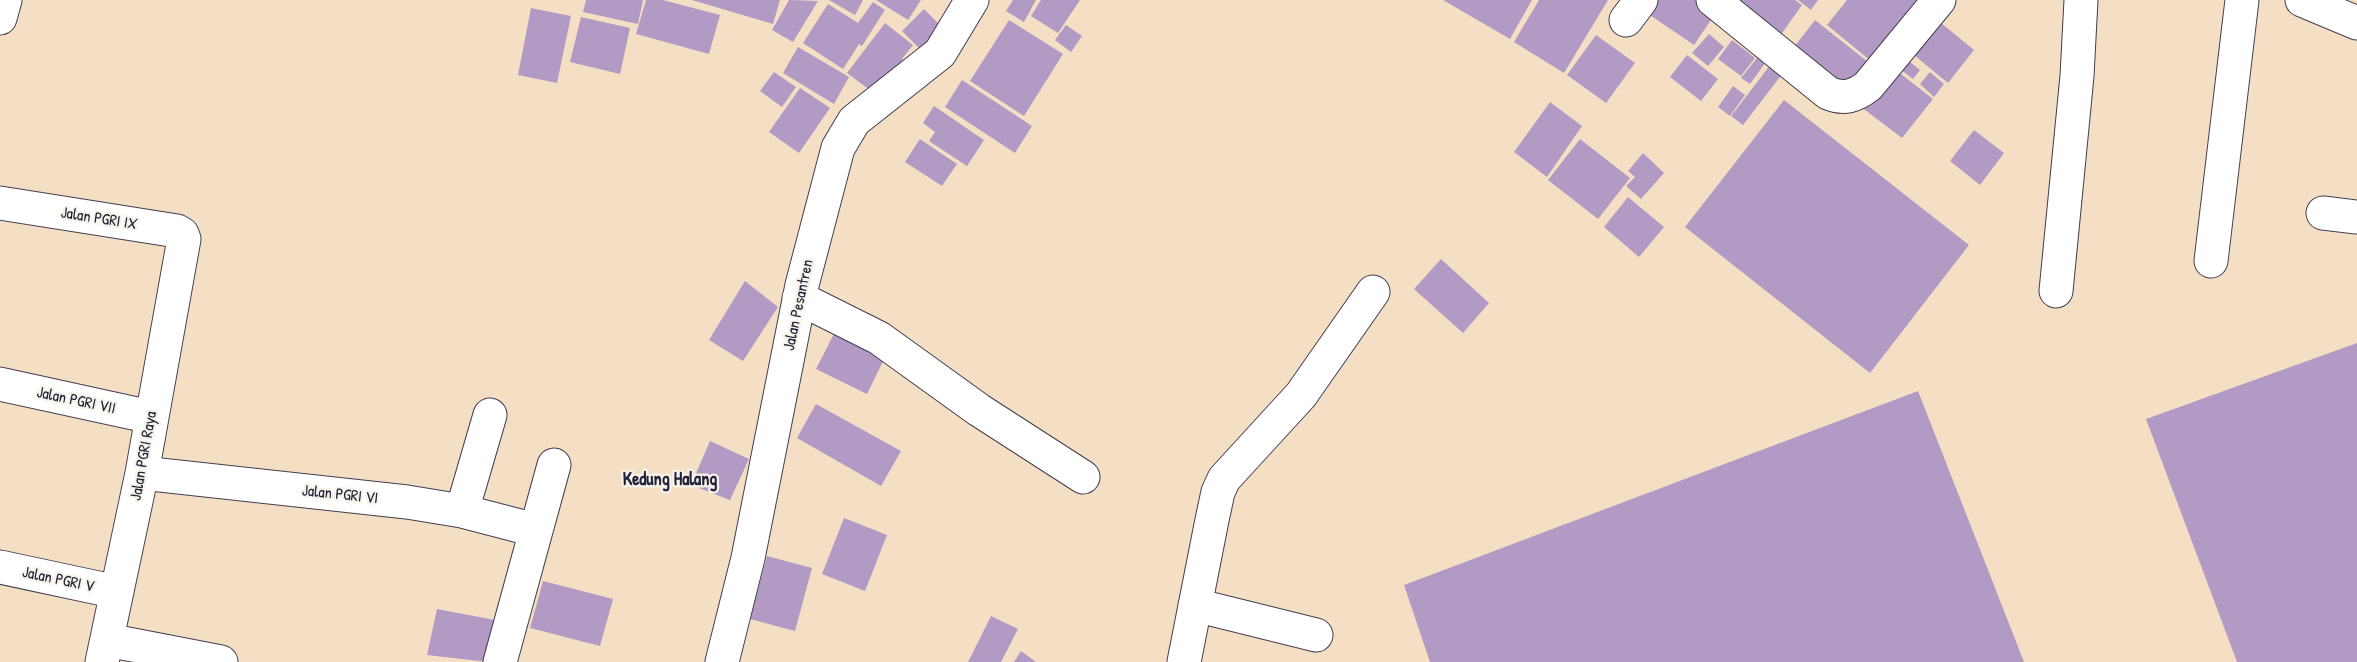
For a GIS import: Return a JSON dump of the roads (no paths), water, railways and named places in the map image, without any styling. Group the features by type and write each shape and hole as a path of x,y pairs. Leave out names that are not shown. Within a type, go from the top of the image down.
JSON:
{"street":[{"path":"0,18 5,0"},
{"name":"Jalan Pesantren","path":"722,662 748,558 799,298 830,176 844,136 860,115 940,53 972,0"},
{"path":"1713,0 1828,93 1836,97 1856,95 1868,86 1939,0"},
{"path":"2055,291 2077,76 2081,0"},
{"path":"2211,261 2242,0"},
{"path":"2302,0 2357,23"},
{"name":"Jalan PGRI IX","path":"0,203 177,231 184,239 182,250"},
{"path":"2323,213 2357,217"},
{"name":"Jalan PGRI Raya","path":"105,651 142,473 182,250"},
{"path":"1184,662 1218,492 1224,479 1301,395 1373,292"},
{"path":"799,298 879,338 979,410 1083,477"},
{"name":"Jalan PGRI VII","path":"0,384 151,417"},
{"path":"462,511 490,415"},
{"path":"500,662 554,465"},
{"name":"Jalan PGRI VI","path":"142,473 407,502 462,511 535,530"},
{"name":"Jalan PGRI V","path":"0,567 117,592"},
{"path":"1195,605 1316,635"},
{"path":"105,651 220,662"}],"district":[{"name":"Kedung Halang","path":"670,480"}]}
